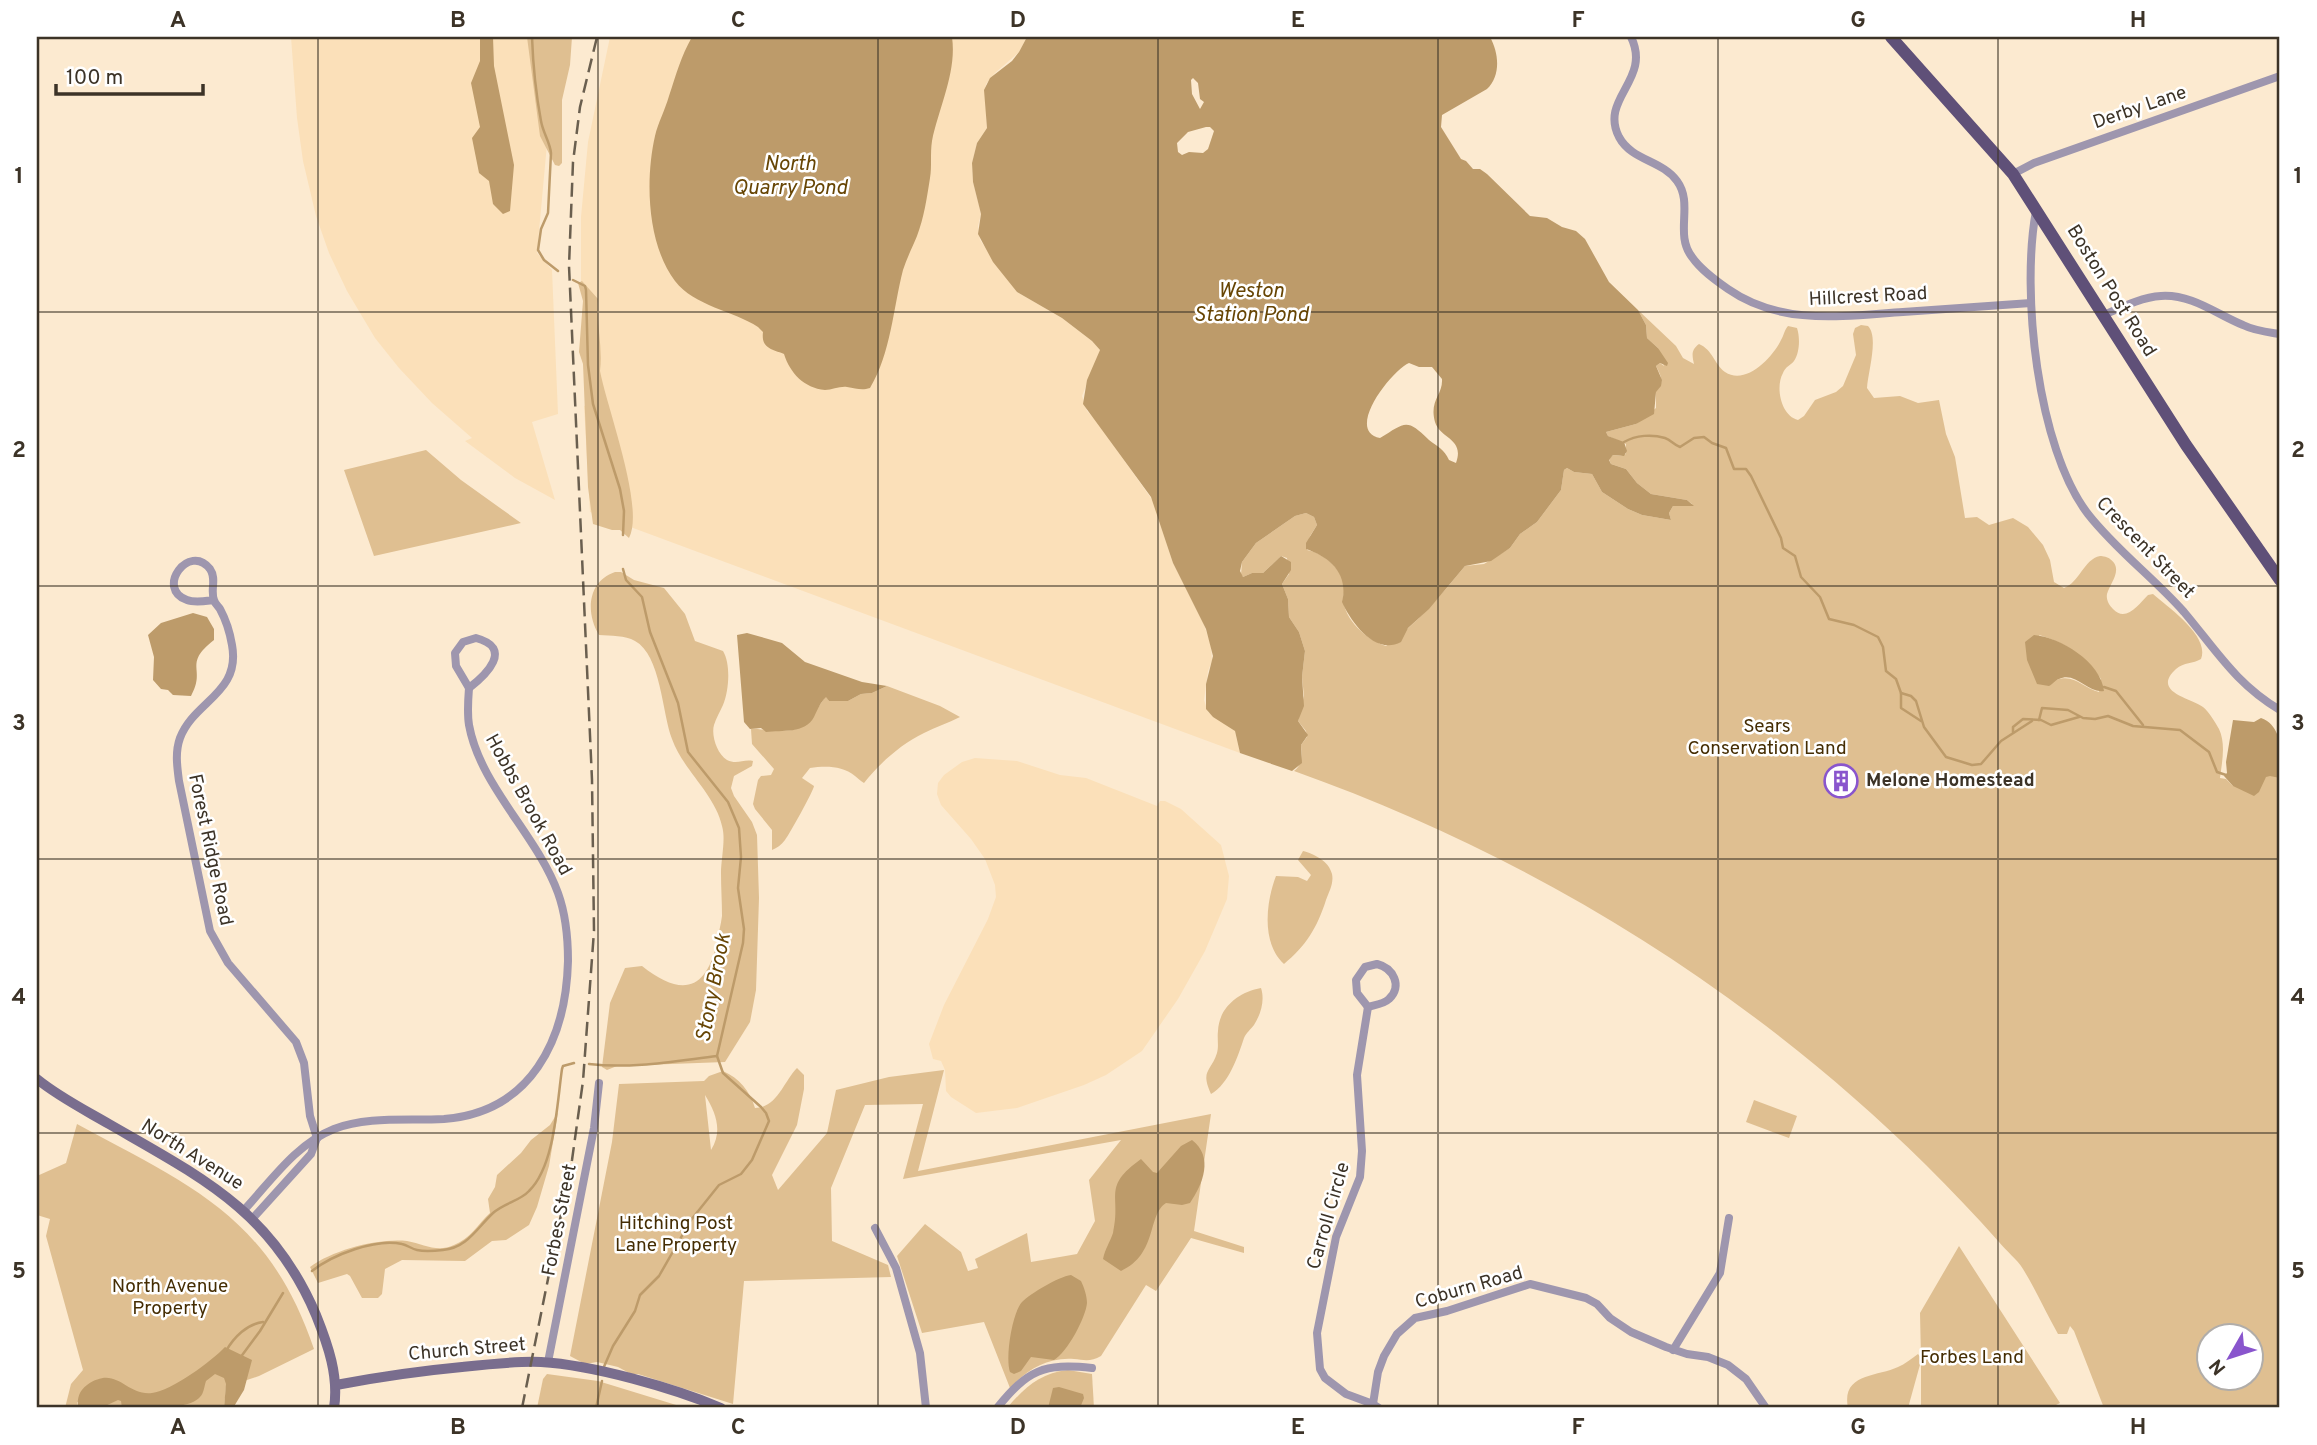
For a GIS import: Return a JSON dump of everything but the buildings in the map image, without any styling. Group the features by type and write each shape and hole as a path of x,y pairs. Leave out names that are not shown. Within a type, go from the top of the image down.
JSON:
{"main road":[{"name":"Boston Post Road","path":"1891,37 2013,174 2196,461 2280,580"},
{"name":"North Avenue","path":"37,1079 66,1099 211,1184 253,1219 287,1260 308,1297 326,1340 336,1385 334,1408"},
{"name":"Church Street","path":"336,1385 446,1368 507,1362 548,1362 628,1378 721,1408"}],"street":[{"name":"Hillcrest Road","path":"1631,37 1635,44 1636,66 1630,83 1620,95 1615,108 1619,136 1630,150 1670,173 1679,182 1684,203 1683,238 1686,248 1702,268 1735,294 1779,312 1821,317 2031,303"},
{"name":"Derby Lane","path":"2013,174 2069,150 2280,76"},
{"name":"Crescent Street","path":"2036,209 2031,250 2035,354 2048,415 2066,473 2080,502 2107,535 2185,613 2221,659 2250,690 2280,710"},
{"path":"2104,315 2143,300 2175,296 2206,306 2256,330 2280,334"},
{"name":"Forest Ridge Road","path":"214,600 190,601 178,594 174,582 175,573 180,566 193,561 206,565 214,577 214,600 231,640 232,670 225,684 188,724 181,736 177,756 179,781 207,925 228,963 296,1041 304,1063 310,1116 317,1138"},
{"name":"Hobbs Brook Road","path":"244,1210 303,1146 337,1128 353,1124 453,1118 489,1108 512,1095 542,1063 557,1030 567,973 566,928 562,906 544,864 477,750 468,720 470,688 456,666 455,653 463,642 476,638 487,643 494,654 494,661 489,672 470,688"},
{"name":"Carroll Circle","path":"1368,1007 1385,1002 1394,991 1394,975 1381,964 1367,965 1356,977 1356,990 1368,1007 1357,1075 1362,1151 1360,1177 1336,1237 1317,1333 1320,1369 1325,1378 1346,1395 1376,1406"},
{"name":"Forbes Street","path":"548,1362 594,1128 599,1083"},
{"path":"253,1219 312,1154 317,1138"},
{"path":"1674,1350 1720,1273 1729,1218"},
{"path":"875,1228 896,1268 920,1353 926,1408"},
{"name":"Coburn Road","path":"1376,1406 1378,1371 1384,1356 1397,1334 1415,1318 1447,1311 1530,1284 1586,1298 1631,1332 1674,1350 1708,1357 1728,1365 1746,1379 1766,1408"},
{"path":"997,1408 1008,1394 1035,1372 1069,1366 1092,1368"}],"shaded area":[{"path":"291,37 531,37 547,144 537,253 552,270 558,414 532,422 555,500 515,478 465,441 472,438 432,403 399,368 375,338 347,291 329,253 316,216 303,161"},
{"path":"610,37 1027,37 1019,52 986,84 987,128 977,143 972,163 973,182 981,214 978,226 980,240 1017,292 1062,318 1100,350 1082,396 1087,411 1153,501 1173,563 1203,622 1211,645 1212,661 1204,700 1208,712 1235,731 1240,753 590,512 584,406 592,404 587,311 581,285 581,217 588,142"},
{"path":"975,758 1017,761 1060,775 1086,778 1157,806 1160,801 1165,801 1181,809 1221,845 1229,876 1227,899 1205,951 1178,999 1142,1051 1106,1075 1084,1085 1017,1108 976,1113 946,1091 945,1070 941,1061 933,1059 929,1044 944,1005 988,919 996,897 995,885 985,859 941,805 937,794 938,783 944,775 962,762"}],"green space":[{"path":"527,37 572,37 570,65 562,100 562,163 559,166 555,165 540,136"},
{"path":"582,281 598,299 600,371 623,457 632,504 633,524 629,538 620,530 593,524 588,487 583,364 579,352 583,301 578,283"},
{"name":"Sears Conservation Land","path":"1638,310 1676,346 1683,358 1694,364 1693,353 1699,344 1725,372 1741,375 1750,373 1765,361 1777,347 1788,326 1797,328 1797,353 1794,361 1784,371 1780,393 1787,413 1798,420 1815,400 1836,392 1843,386 1856,355 1853,334 1855,328 1868,326 1873,346 1867,388 1874,398 1900,396 1918,403 1939,400 1946,434 1955,457 1965,518 1977,517 1989,525 2013,518 2028,527 2043,545 2050,560 2054,582 2064,588 2074,581 2094,558 2108,558 2116,567 2107,596 2113,609 2118,613 2127,613 2148,595 2153,594 2194,632 2200,641 2201,659 2176,669 2169,677 2168,683 2170,689 2203,707 2219,729 2223,747 2220,778 2226,779 2233,786 2280,741 2280,1408 2104,1408 2074,1331 2070,1326 2067,1334 2058,1334 2018,1262 1926,1165 1857,1101 1785,1041 1710,985 1551,886 1467,843 1382,805 1294,771 1302,756 1301,745 1307,737 1298,721 1304,696 1302,677 1305,651 1299,632 1289,617 1288,599 1282,584 1289,574 1287,558 1281,556 1263,573 1252,573 1243,577 1241,575 1242,562 1256,543 1295,516 1306,513 1314,517 1317,525 1310,536 1307,550 1320,555 1337,569 1345,588 1343,598 1347,614 1364,634 1386,646 1418,619 1465,566 1484,564 1510,548 1520,534 1537,522 1561,490 1564,470 1567,468 1574,472 1592,474 1602,492 1628,509 1642,515 1671,520 1669,513 1673,506 1692,504 1687,500 1651,494 1637,483 1626,469 1611,464 1609,459 1613,455 1626,454 1626,444 1608,436 1606,432 1636,424 1656,408 1656,391 1661,376 1656,366 1660,363 1664,366 1658,348 1647,338 1646,325","holes":["2039,635 2058,642 2081,657 2101,679 2099,692 2068,678 2056,680"]},
{"path":"426,450 461,480 521,523 374,556 344,470"},
{"path":"615,572 664,588 685,614 695,641 723,651 726,656 728,685 714,725 714,739 720,753 727,760 753,761 752,766 734,776 731,788 757,835 759,898 756,990 750,1022 725,1062 617,1066 607,1070 602,1067 610,1003 625,968 642,966 668,982 680,985 698,980 712,959 722,916 724,837 718,814 683,761 672,739 660,686 644,648 631,639 599,635 592,617 594,590 606,576"},
{"path":"887,686 940,706 960,717 899,748 864,783 850,772 839,768 810,768 802,778 814,786 813,789 785,840 772,850 772,830 753,804 758,780 761,776 771,775 774,769 752,744 751,729 794,730 806,724 826,696 829,701 848,701"},
{"path":"1303,851 1328,865 1332,884 1310,936 1284,964 1272,945 1269,934 1270,898 1276,876 1298,877 1307,881 1311,875 1298,860"},
{"path":"1261,988 1259,1016 1245,1036 1228,1077 1211,1094 1206,1075 1217,1053 1222,1015 1238,997"},
{"name":"Hitching Post Lane Property","path":"797,1068 804,1075 804,1089 797,1125 772,1175 778,1190 827,1133 836,1090 889,1077 944,1070 918,1171 1211,1114 1194,1231 1244,1247 1244,1253 1191,1238 1156,1291 1146,1285 1101,1356 1091,1360 1064,1359 1046,1363 1031,1370 1010,1388 984,1322 922,1333 897,1256 925,1224 961,1252 968,1271 978,1268 975,1259 1027,1233 1031,1262 1077,1254 1095,1221 1089,1180 1121,1140 903,1179 923,1104 865,1105 831,1188 832,1241 888,1265 891,1277 744,1281 733,1404 631,1374 618,1367 597,1362 585,1364 570,1356 612,1142 619,1084 704,1081 723,1071 743,1086 755,1108 763,1107 775,1099","holes":["705,1095 717,1122 717,1136 711,1150"]},
{"path":"1754,1100 1797,1116 1789,1138 1746,1122"},
{"path":"558,1112 549,1166 529,1225 506,1240 492,1241 465,1261 402,1260 385,1269 382,1294 378,1298 362,1298 347,1274 318,1283 310,1267 331,1255 356,1246 383,1241 407,1241 442,1248 465,1239 490,1213 488,1199 495,1187 497,1175 531,1140 550,1125"},
{"name":"North Avenue Property","path":"77,1124 190,1187 221,1210 249,1236 274,1266 296,1304 314,1349 259,1376 226,1387 224,1408 88,1408 77,1402 78,1408 65,1408 71,1384 83,1370 46,1236 50,1219 37,1215 37,1176 66,1163"},
{"name":"Forbes Land","path":"1959,1246 2060,1403 2050,1408 1921,1408 1921,1361 1908,1408 1848,1408 1847,1397 1855,1382 1898,1367 1918,1354 1921,1358 1920,1313"},
{"path":"1068,1370 1092,1374 1094,1408 1007,1408 1034,1382 1049,1374"},
{"path":"547,1374 598,1381 686,1408 537,1408 543,1379"}],"water":[{"path":"480,37 493,37 494,66 514,165 510,211 503,214 493,204 489,181 479,173 472,138 480,127 471,83 480,61"},
{"name":"North Quarry Pond","path":"692,37 952,37 952,63 932,141 931,173 923,215 903,270 883,360 870,388 844,387 825,390 804,383 794,373 784,354 765,345 763,332 758,327 693,296 675,281 666,266 659,249 651,211 652,153 658,126"},
{"name":"Weston Station Pond","path":"1027,37 1490,37 1497,64 1492,84 1442,115 1441,127 1461,159 1473,169 1480,169 1487,174 1530,216 1547,218 1576,231 1585,239 1609,282 1638,310 1646,325 1647,338 1668,363 1667,366 1660,363 1656,366 1662,380 1656,392 1654,414 1636,424 1606,432 1608,436 1624,442 1627,451 1624,456 1613,455 1609,460 1611,464 1626,469 1637,483 1651,494 1687,500 1694,506 1673,506 1669,513 1671,520 1642,515 1602,492 1592,474 1574,472 1567,468 1564,470 1561,490 1537,522 1520,534 1510,548 1491,561 1465,566 1429,609 1408,628 1401,642 1391,645 1373,641 1351,619 1342,602 1343,583 1336,568 1323,557 1306,549 1306,543 1317,525 1314,517 1306,513 1295,516 1256,543 1242,562 1240,571 1243,577 1252,573 1263,573 1281,556 1291,562 1291,570 1282,584 1288,599 1289,617 1299,632 1305,651 1302,677 1304,706 1298,721 1308,735 1301,745 1302,763 1292,771 1240,753 1235,731 1213,717 1206,709 1206,684 1213,656 1206,629 1173,563 1151,497 1083,404 1087,380 1100,350 1062,318 1017,292 993,262 978,234 981,214 973,182 972,163 977,143 987,128 984,90 990,78 1019,52","holes":["1193,78 1198,83 1200,99 1204,102 1200,109 1192,94","1210,127 1214,131 1208,149 1203,153 1189,152 1182,155 1178,152 1177,143 1188,132","1409,363 1419,367 1432,367 1442,379 1434,408 1435,422 1455,444 1458,455 1456,463 1449,460 1440,448 1410,425 1400,426 1380,438 1370,433 1367,424 1375,400 1401,368"]},
{"path":"193,613 207,617 214,629 214,640 199,655 197,679 191,696 173,695 168,690 161,689 153,680 154,657 148,635 161,623"},
{"path":"747,633 782,643 805,662 862,682 887,686 848,701 829,701 826,697 810,722 799,729 766,732 761,728 750,729 744,722 737,635"},
{"path":"2034,635 2055,641 2078,653 2095,670 2104,691 2065,677 2049,686 2037,684 2027,660 2025,642"},
{"path":"2261,718 2269,722 2278,735 2280,778 2266,777 2254,796 2233,786 2224,776 2227,773 2226,762 2233,720 2254,722"},
{"path":"1192,1140 1203,1154 1204,1162 1202,1179 1195,1196 1190,1203 1166,1203 1160,1209 1141,1255 1121,1271 1103,1259 1113,1233 1115,1192 1121,1177 1141,1159 1157,1173 1181,1146"},
{"path":"1071,1275 1081,1281 1087,1303 1070,1343 1054,1360 1031,1357 1021,1371 1014,1374 1010,1372 1009,1347 1018,1308 1038,1290"},
{"path":"225,1347 252,1360 244,1390 233,1408 224,1408 226,1384 224,1378 215,1374 206,1381 200,1397 185,1405 122,1408 121,1401 118,1400 101,1408 78,1408 78,1398 82,1390 97,1379 114,1379 143,1393 160,1391 191,1374"},
{"path":"1059,1387 1083,1394 1080,1408 1048,1408 1053,1388"}],"waterway":[{"name":"Stony Brook","path":"532,37 539,111 551,153 548,213 541,229 538,250 544,260 558,271"},
{"name":"Stony Brook","path":"573,280 585,286 586,290 588,365 593,404 620,489 624,511 623,535"},
{"path":"1624,442 1655,436 1680,447 1694,438 1704,437 1726,448 1734,469 1746,469 1751,476 1781,538 1783,548 1795,556 1801,577 1820,597 1829,619 1854,625 1878,637 1883,647 1886,671 1896,679 1901,693 1901,708 1921,721"},
{"name":"Stony Brook","path":"603,1369 613,1346 635,1311 640,1295 659,1276 691,1220 719,1185 741,1174 752,1160 769,1121 761,1107 723,1073 717,1056 743,943 744,929 738,888 741,857 739,828 728,802 688,752 678,703 650,632 642,597 626,580 623,569"},
{"path":"2104,687 2116,691 2143,725"},
{"path":"1901,693 1916,701 1924,727 1946,757 1972,765 1981,764 2001,741 2032,721"},
{"path":"2039,720 2042,708 2068,710 2083,718 2108,716 2133,726 2180,730 2209,752 2217,772 2226,775"},
{"path":"2013,732 2013,727 2023,719 2041,720 2051,725 2079,717"},
{"path":"589,1064 637,1065 717,1056"},
{"path":"312,1271 342,1254 380,1243 402,1244 423,1251 451,1248 465,1241 497,1210 529,1191 538,1180 550,1150 563,1066 574,1063"},
{"path":"240,1358 283,1293"},
{"path":"226,1351 242,1332 263,1322"},
{"name":"Stony Brook","path":"596,1408 602,1381"}],"railway":[{"path":"522,1408 572,1160 583,1081 594,931 592,780 569,266 573,162 580,107 597,37"}],"place":[{"name":"Melone Homestead","path":"1841,781"}]}
